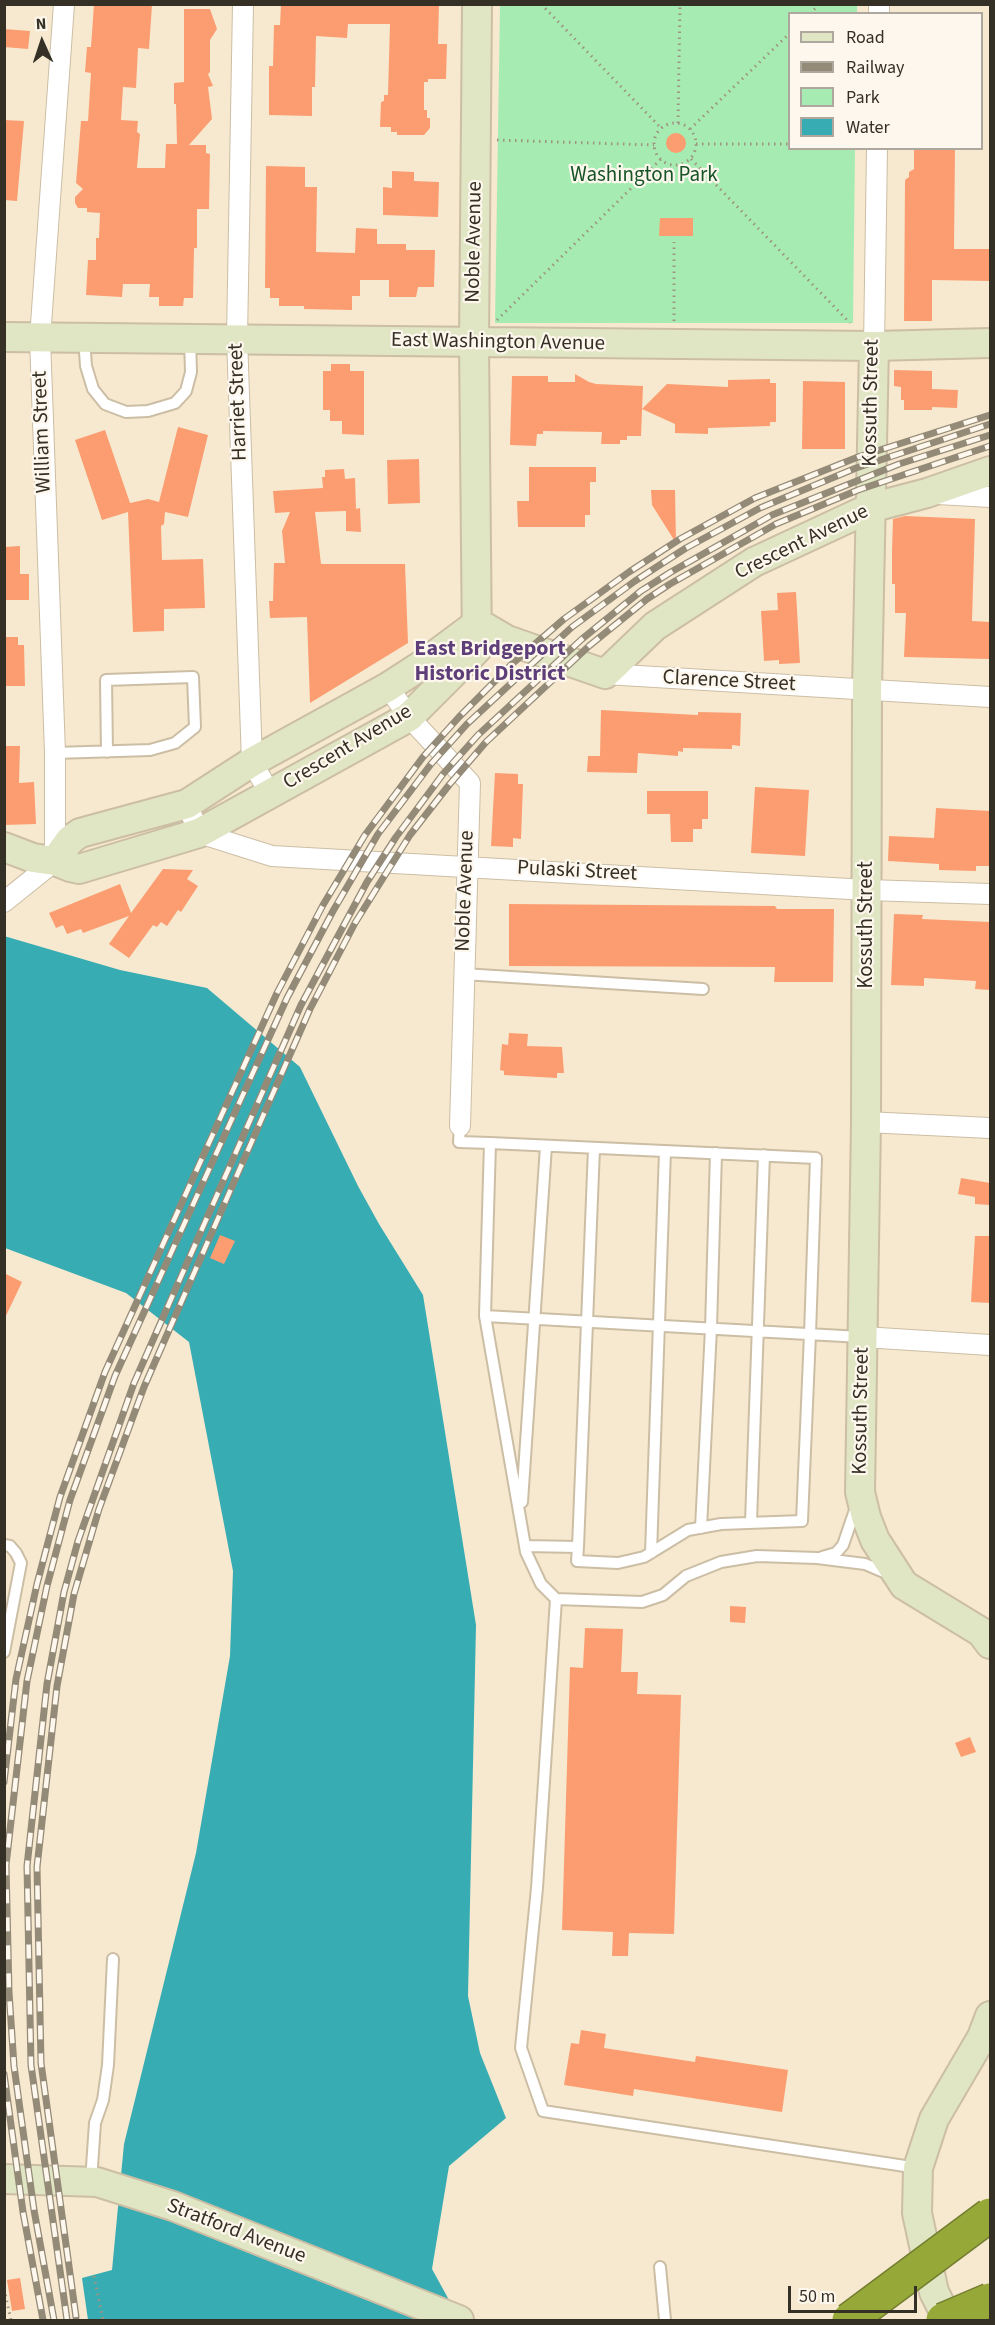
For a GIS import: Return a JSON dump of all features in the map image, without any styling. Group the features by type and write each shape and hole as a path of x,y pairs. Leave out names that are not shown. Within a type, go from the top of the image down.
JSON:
{"highway":[{"path":"849,2320 990,2215"},
{"path":"946,2320 990,2300"}],"main road":[{"name":"Noble Avenue","path":"477,4 474,333 478,623"},
{"name":"East Washington Avenue","path":"4,337 237,338 474,333 674,345 874,337 990,343"},
{"name":"Kossuth Street","path":"874,337 867,690 866,1122 860,1492 875,1540 904,1585 987,1633"},
{"name":"Crescent Avenue","path":"605,674 655,626 753,562 870,508 927,493 990,471"},
{"name":"Clarence Street","path":"478,623 507,640 605,674"},
{"name":"Crescent Avenue","path":"478,623 477,649 409,717 199,833 91,867 70,867 55,861 70,840 80,833 187,804 252,762 388,687 478,623"},
{"path":"4,847 33,858 55,861"},
{"path":"946,2320 934,2292 917,2213 918,2168 934,2119 981,2037 990,2016"},
{"name":"Stratford Avenue","path":"4,2179 94,2182 173,2206 459,2320"}],"street":[{"name":"William Street","path":"55,861 56,753 39,338 64,4"},
{"name":"Harriet Street","path":"243,4 237,338 252,762 270,794"},
{"name":"Kossuth Street","path":"874,337 877,150"},
{"path":"927,493 990,497"},
{"name":"Clarence Street","path":"605,674 990,697"},
{"name":"Noble Avenue","path":"388,687 409,717 470,783 460,1126"},
{"path":"187,804 199,833"},
{"name":"Pulaski Street","path":"199,833 272,856 867,890 990,894"},
{"path":"4,902 55,861"},
{"path":"866,1122 990,1128"},
{"path":"863,1337 990,1345"}],"lane":[{"path":"84,338 86,366 93,389 105,404 126,412 148,411 175,403 186,391 191,372 190,338"},
{"path":"56,753 106,752 150,750 175,743 195,727 193,677 106,680 106,752"},
{"path":"463,974 703,989"},
{"path":"460,1126 459,1142 764,1155 816,1158 802,1521 721,1524 688,1530 644,1557 618,1563 577,1561 594,1148"},
{"path":"490,1143 485,1316 525,1546 541,1584 556,1599 642,1602 663,1595 686,1576 721,1562 757,1556 817,1558 874,1566 904,1585"},
{"path":"520,1521 546,1146"},
{"path":"651,1553 665,1151"},
{"path":"701,1528 711,1328 716,1153"},
{"path":"751,1522 764,1155"},
{"path":"485,1316 863,1337"},
{"path":"817,1558 836,1553 843,1545 860,1492"},
{"path":"4,1545 10,1546 21,1563 4,1652"},
{"path":"525,1546 578,1546"},
{"path":"556,1599 537,1888 521,2048 543,2111 918,2168"},
{"path":"94,2182 95,2123 103,2100 108,2065 112,1959"},
{"path":"660,2267 665,2320"}],"path":[{"path":"541,4 661,128"},
{"path":"678,123 680,4"},
{"path":"690,129 788,34"},
{"path":"678,123 690,129 696,144 691,159 676,165 668,164 661,159 654,145 656,135 661,128 678,123"},
{"path":"476,140 654,145"},
{"path":"696,144 788,144"},
{"path":"474,333 494,323 661,159"},
{"path":"691,159 856,328 874,337"},
{"path":"674,242 674,345"},
{"path":"94,2276 103,2320"},
{"path":"4,2289 11,2320"}],"green space":[{"name":"Washington Park","path":"500,5 857,5 857,12 788,12 788,150 855,150 853,323 495,323"}],"water":[{"path":"4,936 120,970 207,988 300,1067 358,1186 423,1295 476,1625 468,1996 480,2053 506,2118 449,2166 432,2269 460,2320 88,2320 82,2278 112,2270 124,2144 196,1853 230,1656 233,1571 189,1342 126,1293 5,1248"}],"building":[{"path":"94,4 152,5 149,49 138,48 136,88 123,87 121,120 138,121 137,132 140,134 137,168 165,168 166,144 177,144 174,83 184,82 184,9 210,9 217,29 210,40 210,72 208,74 213,86 208,87 212,119 189,145 206,145 206,153 210,154 209,209 197,209 193,298 184,298 183,306 159,306 159,297 149,297 150,284 123,284 122,297 86,295 88,260 96,260 96,238 99,238 100,213 87,212 87,208 78,208 75,197 83,189 76,183 81,121 88,121 91,73 85,72 87,47 91,47"},
{"path":"281,4 439,4 438,44 447,44 446,79 428,79 428,82 424,82 424,110 427,110 427,118 430,118 430,128 424,135 397,135 397,132 391,132 391,127 380,127 381,102 384,101 384,95 388,95 390,24 348,24 347,38 316,36 312,116 269,115 269,66 273,66 274,25 280,25"},
{"path":"4,29 30,31 28,49 4,47"},
{"path":"4,120 24,121 17,201 4,200"},
{"path":"676,133 683,136 686,143 683,150 676,153 669,150 666,143 669,136"},
{"path":"914,150 955,150 954,249 990,249 990,281 932,280 932,321 904,321 905,180 909,177 909,172 914,169"},
{"path":"266,166 305,167 305,187 317,187 316,252 355,253 356,228 377,229 377,244 406,244 406,250 435,250 434,287 418,287 416,297 389,297 389,280 360,280 360,296 352,296 352,310 279,306 279,298 270,298 270,288 265,288"},
{"path":"392,171 414,172 414,181 439,182 438,217 383,215 383,187 392,188"},
{"path":"660,218 693,218 693,236 659,236"},
{"path":"331,364 350,364 350,371 364,371 364,435 342,434 342,421 330,421 330,410 323,410 323,371 331,371"},
{"path":"894,370 932,371 932,389 958,390 957,408 932,407 932,410 904,410 901,387 894,386"},
{"path":"575,374 596,384 643,386 641,436 627,436 627,440 620,440 620,444 601,444 602,432 543,431 543,434 537,434 536,446 510,445 512,376 548,376 548,382 575,382"},
{"path":"770,379 770,383 776,383 776,422 770,422 770,426 708,428 708,434 675,433 675,424 642,409 667,384 728,387 728,380"},
{"path":"803,381 845,382 845,449 802,449"},
{"path":"178,427 208,435 188,517 165,512 164,524 161,526 162,560 203,559 205,608 164,609 164,631 133,632 128,512 102,520 75,440 105,430 130,503 148,499 159,502"},
{"path":"419,459 420,503 388,504 387,460"},
{"path":"529,467 596,467 596,482 590,482 590,515 585,515 585,527 518,527 517,501 529,501"},
{"path":"344,469 345,479 355,478 356,509 360,508 361,532 346,531 346,511 315,512 321,564 405,564 408,643 310,703 307,617 270,618 269,601 273,601 274,563 285,563 282,531 290,512 275,513 273,491 323,488 322,477 325,477 325,470"},
{"path":"651,490 675,490 676,543 652,505"},
{"path":"905,516 975,519 972,621 990,622 990,659 904,657 906,613 895,613 892,551 893,519"},
{"path":"20,546 20,574 29,574 29,600 4,600 4,547"},
{"path":"796,592 800,663 779,664 779,660 764,661 761,611 778,610 777,593"},
{"path":"4,637 18,637 18,645 24,645 25,686 4,686"},
{"path":"601,710 698,715 698,712 741,713 740,746 732,745 732,749 683,748 683,752 678,751 678,756 638,753 637,773 587,772 588,756 600,756"},
{"path":"4,746 20,746 19,783 34,782 36,824 4,825"},
{"path":"495,773 518,774 518,784 523,784 521,839 513,838 513,847 491,846"},
{"path":"755,787 809,790 805,856 751,853"},
{"path":"647,791 708,791 708,819 702,819 702,829 693,829 693,842 671,842 670,814 647,814"},
{"path":"936,808 990,811 990,866 976,866 976,871 939,870 939,864 888,861 889,836 934,838"},
{"path":"163,869 193,870 187,879 198,886 181,912 178,910 167,926 161,922 157,927 153,925 129,958 109,944 129,916 83,933 81,929 67,934 63,925 56,928 49,913 120,884 131,913"},
{"path":"509,904 775,906 777,909 834,909 833,982 774,982 775,967 509,966"},
{"path":"894,914 923,915 922,919 990,922 990,990 975,989 976,981 924,978 924,986 891,985"},
{"path":"509,1033 528,1034 527,1046 562,1047 564,1073 557,1073 557,1078 504,1075 504,1071 500,1070 502,1044 508,1045"},
{"path":"961,1178 990,1183 990,1205 975,1204 975,1197 958,1194"},
{"path":"220,1235 235,1241 224,1264 210,1258"},
{"path":"975,1236 990,1236 990,1303 971,1302"},
{"path":"4,1273 22,1282 4,1320"},
{"path":"730,1606 746,1607 745,1623 730,1622"},
{"path":"585,1628 623,1629 621,1672 638,1672 637,1694 681,1695 674,1934 629,1933 628,1956 612,1956 613,1932 562,1930 570,1667 583,1668"},
{"path":"970,1737 976,1752 961,1757 955,1743"},
{"path":"581,2030 606,2034 604,2048 695,2062 696,2056 788,2070 782,2112 634,2089 633,2096 564,2085 571,2043 579,2044"},
{"path":"20,2278 25,2309 12,2311 7,2280"}],"railway":[{"path":"4,1782 16,1679 37,1584 60,1497 105,1372 277,993 323,905 365,835 423,757 513,663 564,619 629,572 680,539 755,498 858,457 990,415"},
{"path":"54,2320 34,2210 14,2066 9,1992 6,1865 27,1681 47,1586 70,1500 115,1376 287,998 333,911 378,834 431,764 467,724 572,627 635,581 686,548 760,508 856,468 990,424"},
{"path":"67,2320 31,2065 27,1866 47,1684 64,1592 78,1541 134,1383 301,1005 367,882 396,837 443,774 478,735 582,639 641,591 772,515 899,464 990,435"},
{"path":"76,2317 41,2063 37,1867 57,1686 74,1594 99,1509 144,1387 310,1009 355,923 410,835 486,742 589,646 647,599 776,524 858,490 990,446"},
{"path":"4,2074 23,2212 43,2320"}],"district":[{"name":"East Bridgeport Historic District","path":"490,662"}]}
